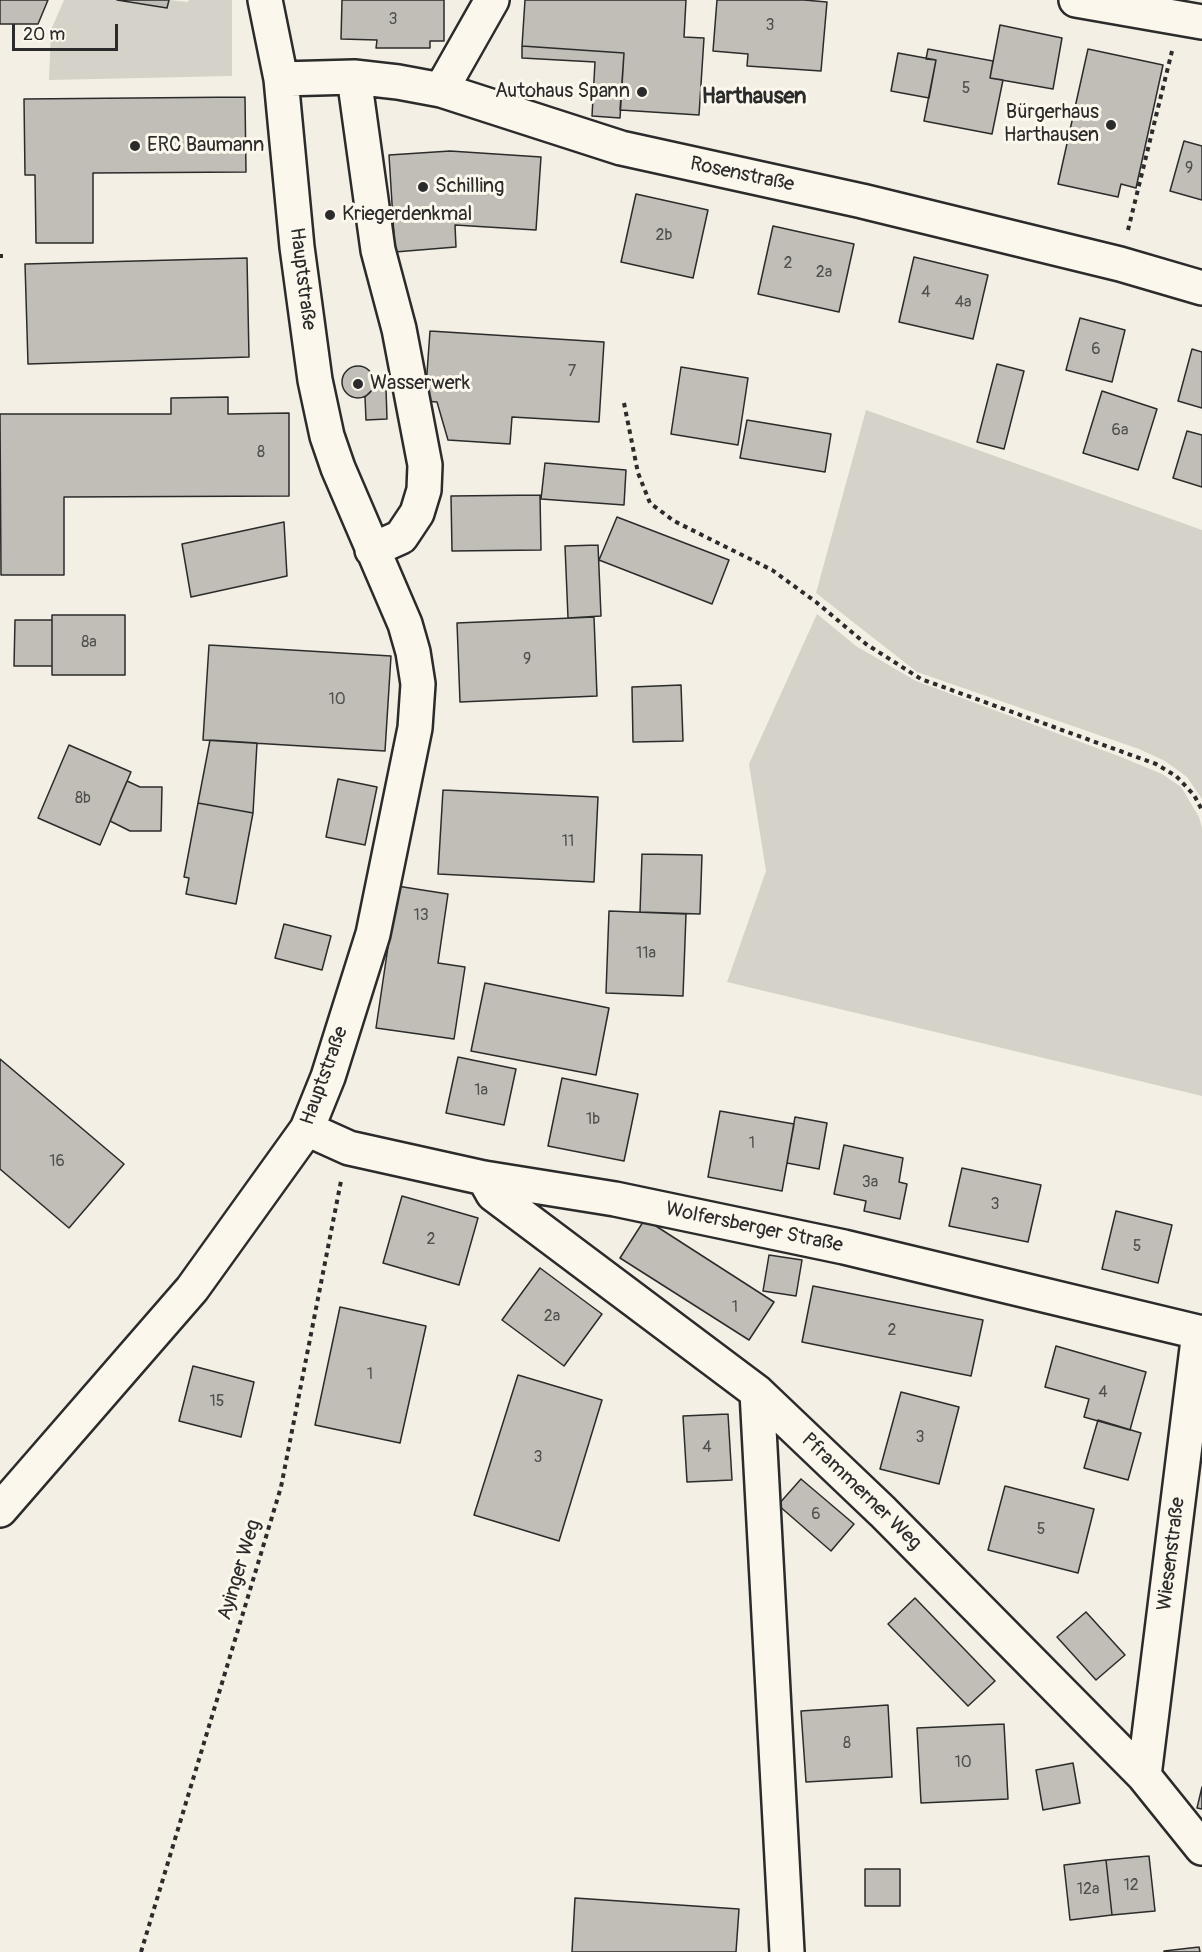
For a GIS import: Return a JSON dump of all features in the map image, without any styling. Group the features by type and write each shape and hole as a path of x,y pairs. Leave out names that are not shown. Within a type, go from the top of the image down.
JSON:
{"street":[{"name":"Hauptstraße","path":"0,1510 192,1289 307,1129 328,1077 373,934 415,728 418,684 413,652 405,624 338,468 327,436 315,380 297,247 281,79 265,0"},
{"path":"441,90 492,0"},
{"path":"1076,0 1190,20"},
{"name":"Rosenstraße","path":"281,79 354,77 398,81 441,90 621,148 862,201 1120,264 1202,288"},
{"path":"354,77 378,250 399,329 425,465 424,490 417,513 401,537 372,550"},
{"name":"Wolfersberger Straße","path":"307,1129 349,1148 484,1178 615,1199 844,1247 1201,1333"},
{"name":"Pframmerner Weg","path":"484,1178 493,1194 757,1392 883,1512 1144,1776 1202,1848"},
{"name":"Wiesenstraße","path":"1144,1776 1201,1333"},
{"path":"757,1392 786,1952"}],"path":[{"path":"1120,264 1168,73 1190,20"},
{"path":"624,403 638,473 650,503 674,521 772,570 816,602 866,644 921,679 1156,764 1176,776 1194,795 1202,810"},
{"name":"Ayinger Weg","path":"141,1952 281,1487 340,1189"}],"shaded area":[{"path":"64,0 117,0 167,8 169,0 188,2 189,0 232,0 232,76 49,80 51,30"},
{"path":"866,410 1202,530 1202,799 1187,777 1165,761 1139,749 917,672 816,593"},
{"path":"817,614 856,646 916,681 1121,757 1162,774 1181,787 1199,817 1202,828 1202,1096 727,982 766,871 749,764"}],"building":[{"path":"0,0 48,0 38,24 0,24"},
{"path":"117,0 169,0 167,8"},
{"path":"342,0 444,0 444,41 430,41 430,48 376,48 377,40 341,39"},
{"path":"525,0 686,0 684,37 704,38 699,115 620,110 624,53 522,46"},
{"path":"717,0 827,2 821,71 747,66 748,54 713,51"},
{"path":"1000,25 1062,38 1053,89 990,78"},
{"path":"522,46 624,53 620,118 592,116 595,62 522,58"},
{"path":"928,49 993,61 990,78 1003,80 992,134 924,121 936,60 926,59"},
{"name":"Bürgerhaus Harthausen","path":"1088,49 1163,65 1136,188 1121,184 1118,197 1058,184"},
{"path":"898,53 936,60 929,98 891,91"},
{"path":"245,97 246,172 93,173 93,243 36,243 35,175 25,175 24,99"},
{"path":"1184,141 1202,146 1202,200 1170,191"},
{"path":"450,151 541,157 536,230 455,225 456,247 395,252 389,155"},
{"path":"636,194 708,210 693,278 621,262"},
{"path":"773,226 854,244 839,312 758,294"},
{"path":"914,257 988,275 973,339 899,322"},
{"path":"247,258 249,357 28,364 25,264"},
{"path":"1080,318 1125,330 1112,382 1066,370"},
{"path":"430,331 604,342 599,422 512,417 510,444 448,440 437,402 425,401"},
{"path":"1192,349 1202,352 1202,408 1178,401"},
{"path":"997,364 1024,371 1004,449 977,442"},
{"name":"Wasserwerk","path":"358,366 370,370 374,382 370,394 358,398 346,394 342,382 346,370"},
{"path":"681,367 748,378 738,445 671,434"},
{"path":"374,388 386,388 387,419 366,420 365,397"},
{"path":"1102,391 1157,409 1138,470 1083,453"},
{"path":"228,397 228,414 289,413 289,496 64,497 64,575 1,575 0,414 171,414 171,398"},
{"path":"747,420 831,434 825,472 740,458"},
{"path":"1187,431 1202,435 1202,487 1173,478"},
{"path":"545,463 626,470 624,505 541,499"},
{"path":"540,495 541,550 452,551 451,496"},
{"path":"617,517 729,560 712,604 599,560"},
{"path":"284,522 287,576 191,597 182,544"},
{"path":"598,545 601,616 568,618 565,546"},
{"path":"52,615 125,615 125,675 52,675"},
{"path":"594,617 597,696 460,702 457,623"},
{"path":"15,620 52,620 52,666 14,666"},
{"path":"209,645 391,656 385,751 203,740"},
{"path":"681,685 683,741 633,742 632,687"},
{"path":"210,740 257,743 253,813 198,803"},
{"path":"69,745 131,772 100,845 38,818"},
{"path":"338,779 377,787 365,845 326,837"},
{"path":"127,781 140,787 162,787 161,831 130,831 110,821"},
{"path":"443,790 598,797 594,882 438,874"},
{"path":"198,803 253,813 236,904 186,894 189,878 184,877"},
{"path":"642,854 702,855 700,914 640,912"},
{"path":"397,886 448,894 438,963 465,967 454,1039 376,1028"},
{"path":"609,911 686,914 683,996 606,993"},
{"path":"284,924 331,936 322,970 275,958"},
{"path":"485,983 609,1008 596,1075 471,1051"},
{"path":"458,1057 516,1069 504,1125 446,1113"},
{"path":"0,1059 124,1164 69,1228 0,1169"},
{"path":"562,1078 638,1094 624,1161 548,1146"},
{"path":"720,1111 794,1124 782,1191 708,1177"},
{"path":"795,1117 827,1123 819,1169 787,1163"},
{"path":"844,1145 903,1158 899,1182 907,1184 900,1219 864,1211 866,1201 834,1194"},
{"path":"962,1168 1041,1185 1028,1242 949,1226"},
{"path":"402,1196 478,1218 459,1285 383,1263"},
{"path":"1116,1211 1172,1225 1158,1283 1102,1269"},
{"path":"645,1219 774,1302 749,1340 620,1258"},
{"path":"769,1255 802,1260 796,1296 763,1291"},
{"path":"540,1268 602,1314 564,1366 502,1320"},
{"path":"813,1286 983,1320 971,1376 802,1342"},
{"path":"340,1307 426,1326 400,1443 315,1425"},
{"path":"1056,1346 1146,1372 1130,1430 1084,1417 1089,1399 1045,1387"},
{"path":"193,1366 254,1382 241,1437 179,1421"},
{"path":"518,1375 602,1400 559,1541 474,1515"},
{"path":"901,1392 959,1407 939,1484 880,1469"},
{"path":"728,1414 732,1480 687,1482 683,1416"},
{"path":"1098,1420 1141,1433 1128,1480 1084,1468"},
{"path":"801,1479 854,1524 831,1551 778,1505"},
{"path":"1005,1486 1094,1509 1078,1573 988,1550"},
{"path":"915,1598 995,1681 968,1706 888,1624"},
{"path":"1086,1612 1125,1655 1096,1680 1057,1637"},
{"path":"888,1705 892,1777 806,1782 801,1711"},
{"path":"1004,1724 1008,1799 921,1803 917,1728"},
{"path":"1073,1763 1080,1803 1043,1810 1036,1770"},
{"path":"1202,1787 1202,1809 1197,1808"},
{"path":"1149,1856 1155,1911 1112,1915 1106,1860"},
{"path":"1106,1860 1112,1915 1070,1920 1064,1865"},
{"path":"865,1869 900,1869 900,1906 865,1906"},
{"path":"575,1898 739,1909 736,1952 572,1952"},
{"path":"1199,1947 1200,1952 1164,1952 1164,1951"}],"place":[{"name":"Autohaus Spann","path":"642,92"},
{"name":"Bürgerhaus Harthausen","path":"1111,125"},
{"name":"ERC Baumann","path":"135,146"},
{"name":"Schilling","path":"423,187"},
{"name":"Kriegerdenkmal","path":"330,215"},
{"name":"Wasserwerk","path":"358,384"}],"district":[{"name":"Harthausen","path":"754,97"}]}
